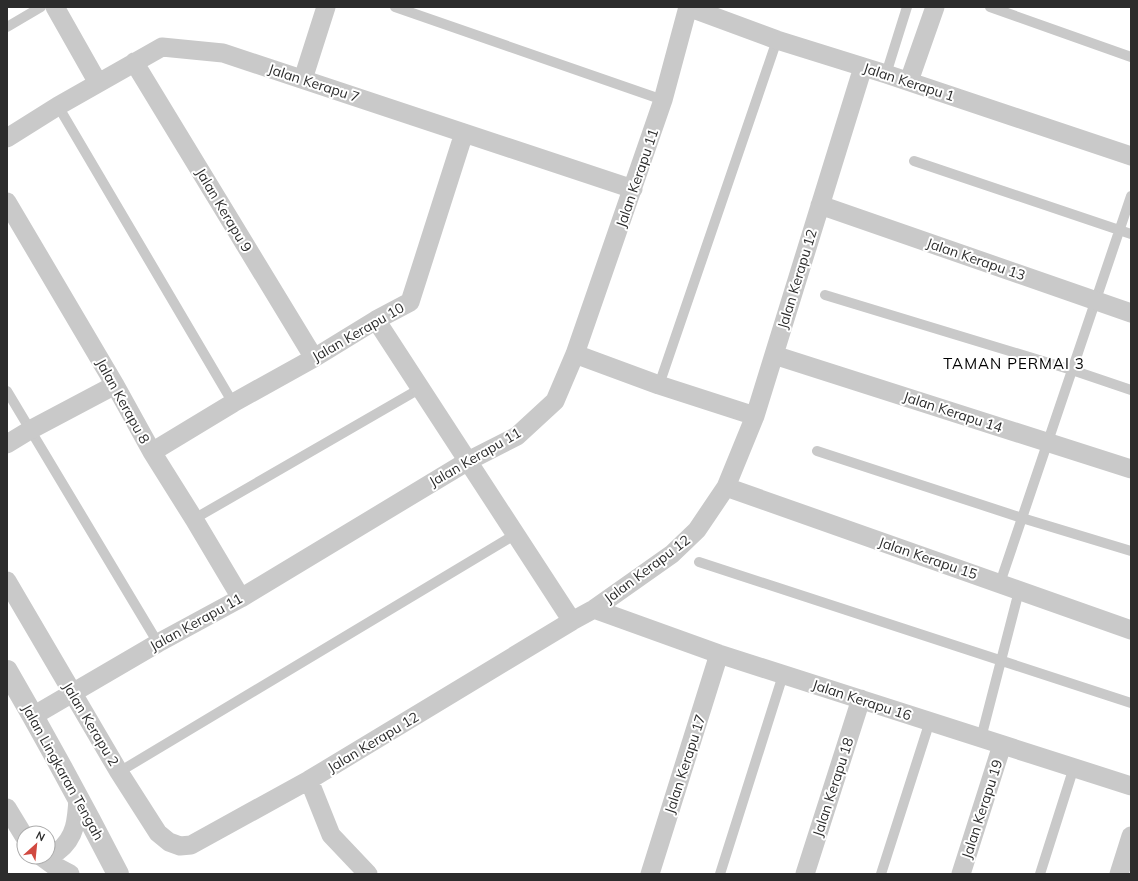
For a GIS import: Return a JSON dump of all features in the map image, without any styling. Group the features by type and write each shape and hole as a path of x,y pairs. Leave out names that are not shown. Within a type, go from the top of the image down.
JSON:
{"street":[{"path":"55,7 98,83"},
{"path":"303,80 326,7"},
{"name":"Jalan Kerapu 11","path":"33,716 158,643 241,598 468,461 517,436 555,401 575,354 664,100 688,7"},
{"name":"Jalan Kerapu 1","path":"688,7 777,40 886,74 1131,156"},
{"path":"909,82 935,7"},
{"name":"Jalan Kerapu 7","path":"7,138 58,106 162,47 223,53 633,189"},
{"name":"Jalan Kerapu 9","path":"134,62 314,358"},
{"name":"Jalan Kerapu 12","path":"191,845 309,780 594,609 672,554 698,530 726,488 755,416 863,67"},
{"name":"Jalan Kerapu 10","path":"152,452 233,403 314,358 376,320 410,302 464,133"},
{"name":"Jalan Kerapu 8","path":"7,202 115,385 152,452 241,598"},
{"name":"Jalan Kerapu 13","path":"820,204 1131,312"},
{"path":"376,320 572,621"},
{"path":"575,354 659,385 755,416"},
{"name":"Jalan Kerapu 14","path":"774,354 1131,469"},
{"path":"7,444 30,430 115,385"},
{"name":"Jalan Kerapu 15","path":"726,488 1131,630"},
{"name":"Jalan Kerapu 2","path":"7,581 119,772 158,833 169,842 180,846 191,845"},
{"name":"Jalan Kerapu 16","path":"594,609 720,654 1131,786"},
{"name":"Jalan Kerapu 17","path":"650,874 720,654"},
{"name":"Jalan Lingkaran Tengah","path":"7,671 78,797 118,874"},
{"name":"Jalan Kerapu 18","path":"805,874 861,699"},
{"name":"Jalan Kerapu 19","path":"961,874 1002,745"},
{"path":"309,780 331,835 368,874"},
{"path":"56,851 58,851 68,843 73,832 76,821 78,797"},
{"path":"7,808 17,825"},
{"path":"1119,874 1131,836"},
{"path":"53,865 70,874"}],"lane":[{"path":"7,27 41,7"},
{"path":"395,7 664,100"},
{"path":"886,74 907,7"},
{"path":"990,7 1131,57"},
{"path":"659,385 777,40"},
{"path":"58,106 233,403"},
{"path":"914,161 1131,234"},
{"path":"1000,584 1131,196"},
{"path":"825,295 1072,370 1131,390"},
{"path":"194,519 421,388"},
{"path":"7,391 158,643"},
{"path":"816,451 1022,518 1131,551"},
{"path":"119,772 516,534"},
{"path":"699,562 1131,703"},
{"path":"981,738 1019,591"},
{"path":"720,874 783,674"},
{"path":"881,874 930,721"},
{"path":"1040,874 1074,768"}],"district":[{"name":"TAMAN PERMAI 3","path":"1014,363"}]}
